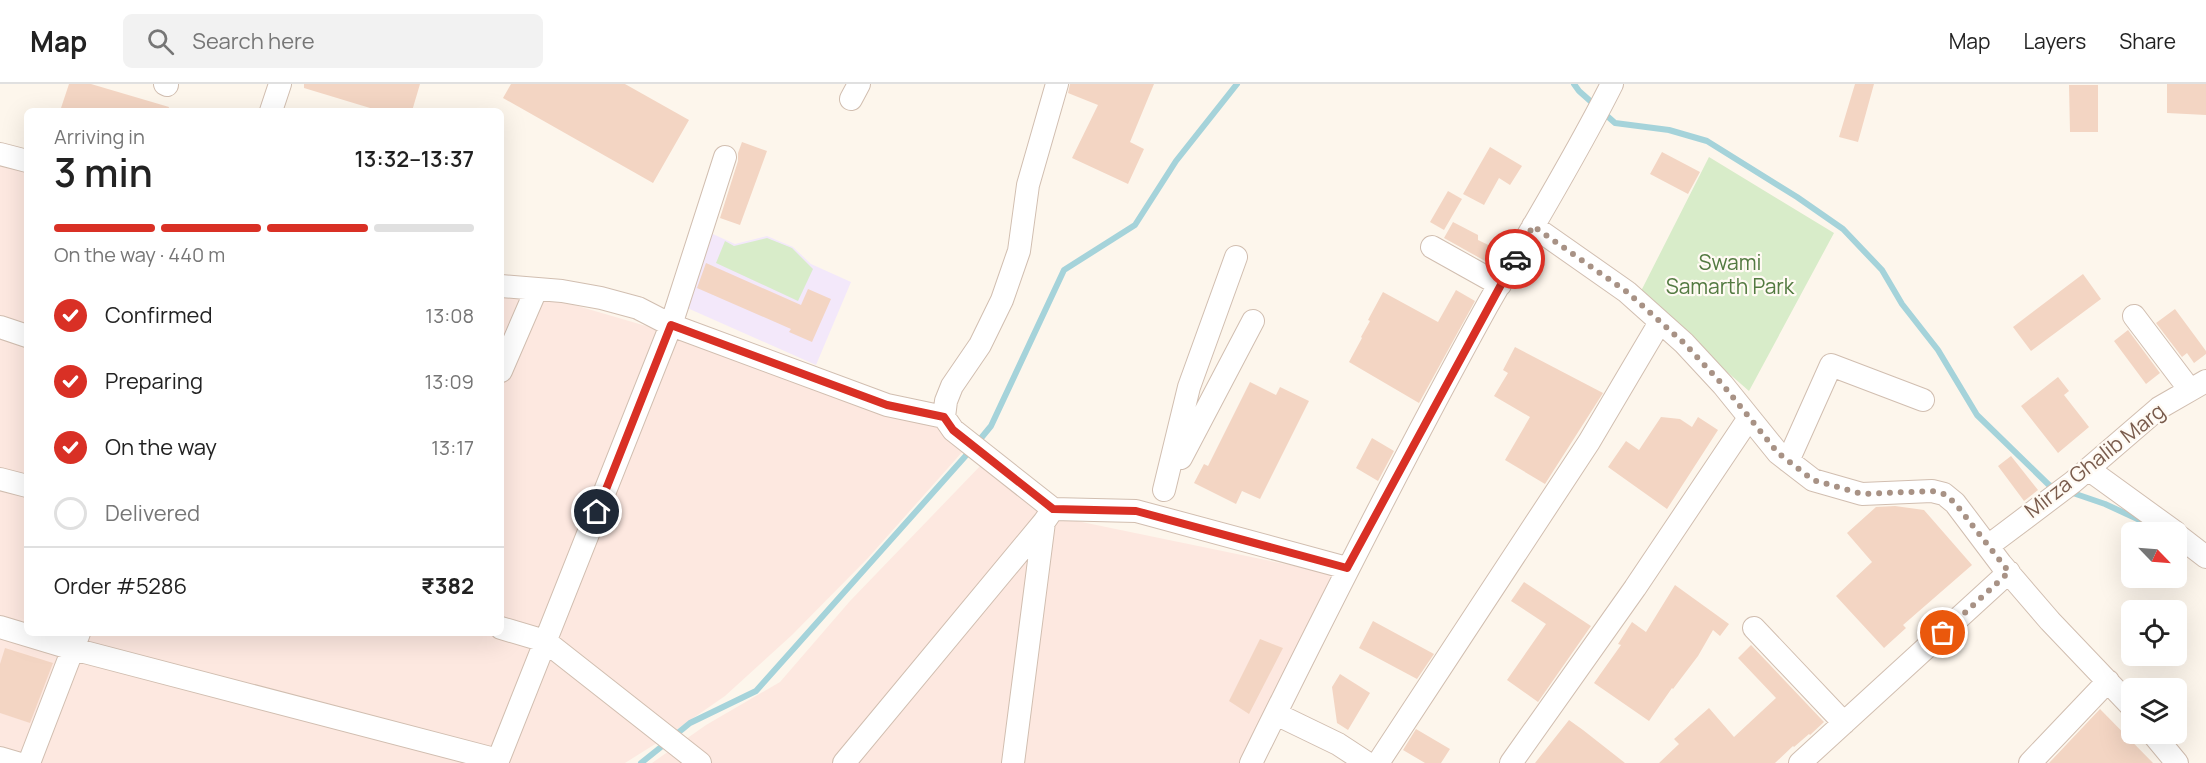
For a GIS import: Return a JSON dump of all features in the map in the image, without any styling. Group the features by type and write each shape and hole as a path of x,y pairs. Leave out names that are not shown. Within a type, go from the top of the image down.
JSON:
{"street":[{"path":"272,108 280,84"},
{"path":"948,424 946,401 952,386 980,345 1002,300 1019,251 1028,185 1057,84"},
{"path":"1251,763 1347,568 1500,285 1595,119 1612,84"},
{"path":"0,154 24,160"},
{"path":"49,636 76,641 497,761 671,325 725,157"},
{"path":"1533,226 1627,292 1684,343 1723,385 1778,453 1813,480 1862,494 1932,491 1944,494 1955,503 2050,621 2121,695"},
{"path":"1432,247 1500,285"},
{"path":"1164,490 1189,387 1236,257"},
{"path":"504,286 562,291 638,308 671,325 887,405 948,424 1048,516 1136,511 1347,568"},
{"path":"504,364 536,290"},
{"path":"2134,316 2198,386"},
{"path":"1152,515 1253,321"},
{"path":"1378,763 1589,442 1660,322"},
{"path":"0,327 24,335"},
{"path":"1788,461 1831,365 1923,400"},
{"name":"Mirza Ghalib Marg","path":"1988,546 2080,475 2159,408 2198,386"},
{"path":"1511,763 1635,588 1749,418"},
{"path":"2080,475 2158,522"},
{"path":"0,479 24,485"},
{"path":"844,763 1048,516"},
{"path":"1013,763 1048,516"},
{"path":"2187,542 2206,557"},
{"path":"1800,763 2009,572"},
{"path":"0,627 24,631"},
{"path":"1754,628 1844,723"},
{"path":"504,629 545,641 697,760"},
{"path":"28,763 76,641"},
{"path":"2030,763 2108,681"},
{"path":"1276,714 1338,744 1367,763"},
{"path":"2161,744 2175,762"},
{"path":"0,758 17,763"}],"shaded area":[{"path":"0,162 24,170 24,636 504,636 504,294 564,302 677,335 941,422 964,450 868,558 792,635 725,696 625,763 0,763"},
{"path":"706,231 735,244 767,236 793,247 811,264 851,282 816,365 676,303"},
{"path":"983,463 1043,514 1338,575 1245,763 652,763 706,725 780,682 850,601"}],"green space":[{"name":"Swami Samarth Park","path":"1709,157 1834,233 1749,391 1639,295"},
{"path":"767,238 792,248 813,269 798,301 716,263 725,241 734,246"}],"building":[{"path":"69,84 91,84 169,107 169,108 61,108"},
{"path":"304,84 420,84 413,108 370,108 304,88"},
{"path":"511,84 625,84 689,120 653,183 503,98"},
{"path":"1070,84 1154,84 1130,142 1144,149 1128,184 1072,158 1098,105 1068,93"},
{"path":"1855,84 1874,84 1858,142 1839,137"},
{"path":"2167,84 2206,84 2206,115 2167,113"},
{"path":"2069,85 2098,85 2098,132 2070,132"},
{"path":"742,142 767,151 740,225 720,218"},
{"path":"1490,147 1522,166 1510,185 1499,178 1484,205 1463,194"},
{"path":"1662,152 1700,172 1688,194 1650,174"},
{"path":"1448,191 1462,199 1444,230 1430,222"},
{"path":"1453,222 1478,235 1478,240 1503,252 1494,266 1444,238"},
{"path":"706,263 801,305 808,289 831,299 812,342 789,332 791,329 697,288"},
{"path":"2083,274 2101,299 2031,351 2013,327"},
{"path":"1456,290 1475,301 1419,403 1349,362 1383,292 1438,322"},
{"path":"2175,309 2206,351 2206,354 2194,363 2187,353 2182,357 2156,323"},
{"path":"2128,330 2160,373 2146,384 2114,341"},
{"path":"1515,347 1603,393 1545,484 1505,460 1530,417 1494,396 1508,373 1503,370"},
{"path":"2058,377 2069,391 2064,395 2089,427 2058,453 2021,406"},
{"path":"1250,382 1276,395 1280,387 1309,401 1260,499 1242,491 1236,504 1194,483 1204,464 1208,466"},
{"path":"1661,417 1680,419 1692,427 1698,417 1718,430 1667,509 1608,467 1626,441 1639,450"},
{"path":"1372,438 1394,451 1378,481 1356,468"},
{"path":"2011,456 2038,490 2024,501 1998,466"},
{"path":"1895,506 1924,510 1972,565 1903,625 1906,628 1884,648 1836,596 1872,562 1847,533 1876,507"},
{"path":"1524,582 1591,626 1538,702 1507,680 1546,624 1511,601"},
{"path":"1675,585 1729,624 1720,636 1713,630 1698,656 1649,721 1594,683 1621,645 1618,644 1632,622 1646,632"},
{"path":"1373,621 1434,654 1417,679 1359,648"},
{"path":"1260,639 1283,648 1249,714 1229,701"},
{"path":"1751,645 1824,722 1775,763 1659,763 1679,744 1674,739 1709,708 1734,737 1776,698 1738,658"},
{"path":"5,648 53,663 30,723 0,713 0,664"},
{"path":"1340,674 1370,693 1348,730 1337,723 1332,687"},
{"path":"2100,709 2121,730 2121,744 2134,744 2153,763 2049,763"},
{"path":"1569,720 1583,730 1625,763 1535,763"},
{"path":"1416,729 1450,749 1441,763 1425,763 1403,750"}],"waterway":[{"path":"977,443 991,426 1064,270 1135,225 1176,161 1237,84"},
{"path":"1574,84 1615,123 1669,130 1707,141 1797,197 1843,229 1882,270 1902,304 1938,350 1977,415 2049,485 2055,487"},
{"path":"674,736 690,723 756,691 970,451"},
{"path":"2070,492 2105,504 2144,522"},
{"path":"641,763 666,743"}],"way so far":[{"path":"1515,259 1533,226 1627,292 1684,343 1723,385 1778,453 1813,480 1862,494 1932,491 1944,494 1955,503 2009,572 1943,633"}],"route":[{"path":"597,512 671,325 887,405 944,417 953,430 992,463 1053,509 1136,511 1347,568 1487,306 1515,259"}]}
